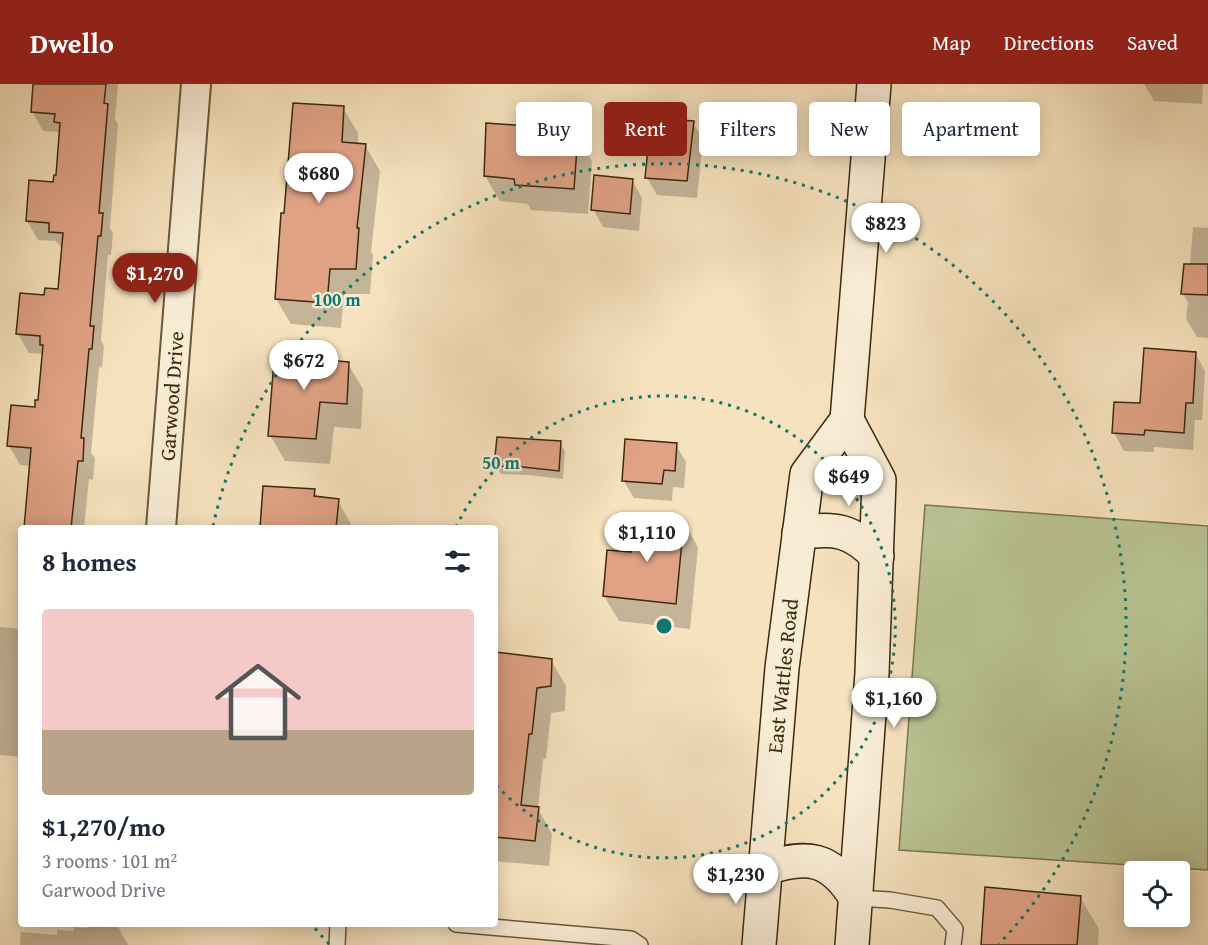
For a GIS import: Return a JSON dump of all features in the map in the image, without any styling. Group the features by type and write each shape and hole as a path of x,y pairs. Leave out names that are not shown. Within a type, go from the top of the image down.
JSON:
{"main road":[{"path":"852,945 872,673 879,480 847,420 873,84"},
{"name":"East Wattles Road","path":"759,945 782,668 807,474 847,420"},
{"path":"799,533 836,530 864,542 877,556"},
{"path":"764,869 797,860 814,861 831,868 845,879 856,898"}],"street":[{"name":"Garwood Drive","path":"161,525 196,84"}],"lane":[{"path":"856,898 890,900 937,908 955,929 953,945"},
{"path":"336,945 339,927"},
{"path":"491,927 631,939 640,945"}],"green space":[{"path":"925,505 1208,526 1208,870 1190,869 1190,861 1124,861 1124,865 899,850"}],"building":[{"path":"33,84 106,84 104,103 108,104 99,213 103,213 101,236 98,236 90,326 94,326 92,349 89,349 81,438 84,438 83,461 78,461 71,525 24,525 31,448 7,446 11,405 35,407 35,400 38,400 43,345 40,345 40,336 16,334 20,293 44,295 45,288 58,289 63,233 49,232 49,223 26,221 29,180 53,182 54,175 56,175 60,123 54,122 55,114 31,112"},
{"path":"293,103 344,106 342,142 366,144 357,228 359,228 356,269 330,269 327,303 275,299 281,213 284,213"},
{"path":"687,121 694,121 687,181 645,178 647,156 687,156"},
{"path":"486,123 516,125 516,156 576,156 574,189 515,185 514,179 484,176"},
{"path":"594,175 633,179 630,214 591,210"},
{"path":"1184,264 1208,264 1208,295 1181,294"},
{"path":"275,348 325,351 325,360 349,362 347,404 320,402 316,439 268,436"},
{"path":"1144,348 1196,352 1193,403 1186,403 1184,433 1145,430 1144,435 1112,433 1114,402 1140,403"},
{"path":"497,437 561,441 559,471 494,466"},
{"path":"625,439 677,443 675,471 664,470 662,484 622,481"},
{"path":"263,486 315,489 314,496 339,499 336,525 260,525"},
{"path":"639,516 684,520 676,604 603,596 607,550 631,552"},
{"path":"498,652 552,659 551,686 537,688 521,805 539,807 535,841 498,837"},
{"path":"985,887 1081,896 1077,945 981,945"}]}
